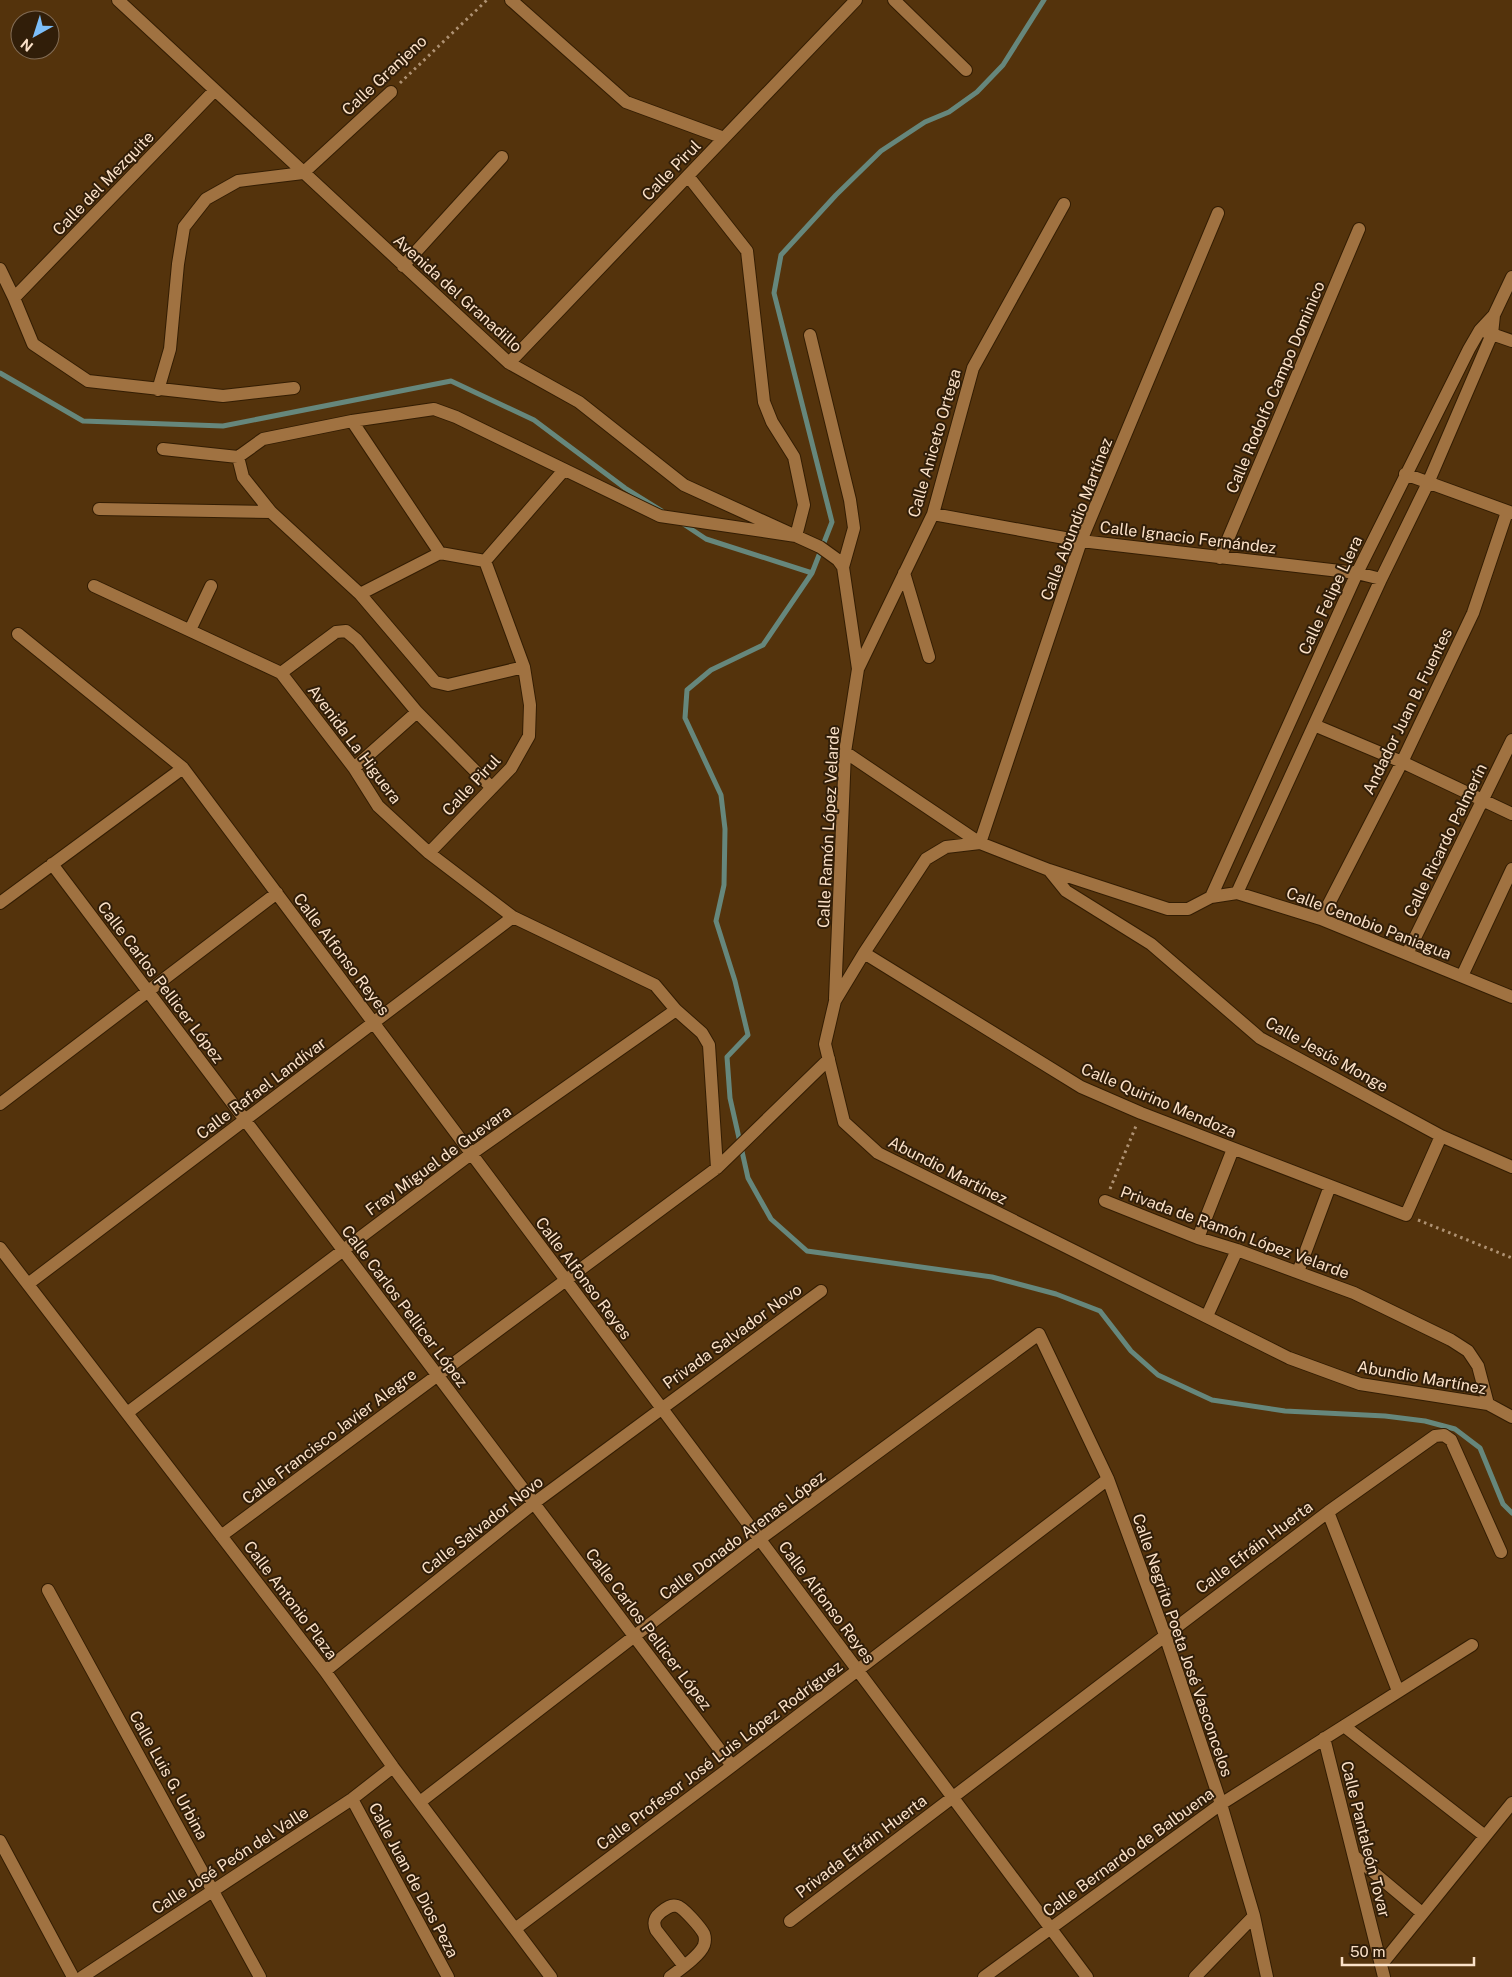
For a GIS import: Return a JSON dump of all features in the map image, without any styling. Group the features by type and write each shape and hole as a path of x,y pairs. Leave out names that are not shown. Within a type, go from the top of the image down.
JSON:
{"street":[{"name":"Avenida del Granadillo","path":"118,0 509,363 579,402 684,485 820,547 841,564"},
{"path":"511,0 626,102 724,138"},
{"name":"Calle Pirul","path":"509,363 856,0"},
{"path":"894,0 966,70"},
{"name":"Calle del Mezquite","path":"14,298 214,91"},
{"name":"Calle Granjeno","path":"303,173 391,92"},
{"path":"403,266 502,157"},
{"path":"158,390 170,349 178,264 184,227 206,199 238,181 303,173"},
{"path":"163,449 238,457 263,439 352,421 434,409 456,417 660,516 796,536 804,505 794,457 772,422 764,402 747,251 688,176"},
{"name":"Calle Aniceto Ortega","path":"858,669 933,514 973,368 1064,204"},
{"name":"Calle Abundio Martínez","path":"980,843 1081,541 1218,213"},
{"name":"Calle Rodolfo Campo Dominico","path":"1220,558 1359,229"},
{"path":"0,269 33,344 88,381 223,396 294,388"},
{"name":"Calle Felipe Llera","path":"1211,898 1357,573 1405,474 1480,330 1494,314 1512,277"},
{"name":"Calle Felipe Llera","path":"1237,893 1381,579 1428,483 1492,334 1494,314"},
{"path":"1480,330 1512,341"},
{"path":"810,335 850,500 854,528 841,564"},
{"path":"352,421 440,553"},
{"path":"238,457 243,477 271,512 360,594 435,682 448,685 524,667"},
{"path":"360,594 440,553 485,561 564,470"},
{"path":"1405,474 1510,512"},
{"path":"99,509 271,512"},
{"name":"Andador Juan B. Fuentes","path":"1321,919 1402,762 1473,613 1510,512"},
{"name":"Calle Ignacio Fernández","path":"933,514 1081,541 1357,573 1381,579"},
{"name":"Calle Pirul","path":"429,853 511,768 529,736 530,705 524,667 485,561"},
{"name":"Calle Ramón López Velarde","path":"835,1001 845,752 858,669 841,564"},
{"path":"904,573 929,657"},
{"name":"Avenida La Higuera","path":"94,586 281,673 354,768 378,806 429,853 513,917 655,985 676,1010 702,1033 708,1045 720,1165"},
{"path":"190,630 211,586"},
{"path":"281,673 336,632 346,631 357,640 417,712 494,786"},
{"name":"Calle Alfonso Reyes","path":"18,634 183,768 1087,1977"},
{"path":"354,768 417,712"},
{"path":"1314,725 1402,762 1512,814"},
{"name":"Calle Ricardo Palmerín","path":"1407,954 1484,801 1512,740"},
{"path":"845,752 980,843"},
{"path":"0,903 183,768"},
{"name":"Abundio Martínez","path":"1211,898 1188,909 1168,909 1049,870 980,843 946,847 926,859 835,1001 825,1044 844,1122 878,1153 1028,1230 1207,1316 1289,1358 1360,1384 1488,1404 1512,1417"},
{"name":"Calle Carlos Pellicer López","path":"52,864 732,1766"},
{"path":"1462,976 1512,869"},
{"name":"Calle Jesús Monge","path":"1049,870 1066,891 1151,944 1260,1038 1441,1136 1512,1168"},
{"path":"0,1104 277,893"},
{"name":"Calle Cenobio Paniagua","path":"1211,898 1237,893 1321,919 1512,997"},
{"name":"Calle Rafael Landívar","path":"28,1284 513,917"},
{"name":"Calle Quirino Mendoza","path":"864,953 1081,1087 1141,1113 1406,1215"},
{"name":"Fray Miguel de Guevara","path":"127,1413 471,1154 676,1010"},
{"name":"Calle Francisco Javier Alegre","path":"221,1536 720,1165 829,1060"},
{"path":"1406,1215 1441,1136"},
{"path":"1198,1238 1233,1149"},
{"path":"1298,1272 1330,1186"},
{"name":"Privada de Ramón López Velarde","path":"1105,1201 1198,1238 1237,1250 1354,1293 1451,1340 1468,1351 1478,1366 1488,1404"},
{"name":"Calle Antonio Plaza","path":"0,1248 324,1671 393,1767 551,1977"},
{"path":"1207,1316 1237,1250"},
{"name":"Privada Salvador Novo","path":"662,1408 821,1291"},
{"name":"Calle Negrito Poeta José Vasconcelos","path":"1039,1334 1108,1479 1165,1636 1221,1804 1254,1916 1268,1977"},
{"name":"Calle Donado Arenas López","path":"420,1802 760,1539 1039,1334"},
{"name":"Calle Salvador Novo","path":"324,1671 534,1503 662,1408"},
{"name":"Calle Efráin Huerta","path":"952,1797 1328,1512 1435,1436 1444,1435 1451,1440 1502,1552"},
{"name":"Calle Profesor José Luis López Rodríguez","path":"515,1929 858,1671 1108,1479"},
{"path":"1328,1512 1398,1691"},
{"name":"Calle Luis G. Urbina","path":"48,1590 260,1977"},
{"name":"Calle Bernardo de Balbuena","path":"984,1977 1221,1804 1472,1645"},
{"path":"1344,1726 1485,1836"},
{"name":"Calle Pantaleón Tovar","path":"1324,1738 1382,1971"},
{"name":"Calle José Peón del Valle","path":"82,1977 352,1798 393,1767"},
{"name":"Privada Efráin Huerta","path":"790,1921 952,1797"},
{"name":"Calle Juan de Dios Peza","path":"352,1798 448,1977"},
{"path":"1382,1971 1422,1914 1512,1802"},
{"path":"0,1841 73,1977"},
{"path":"1354,1856 1422,1914"},
{"path":"670,1977 684,1966 702,1950 705,1942 704,1933 682,1908 668,1906 656,1917 654,1923 656,1930 684,1966"},
{"path":"1195,1977 1254,1916"}],"path":[{"name":"Calle Granjeno","path":"391,92 488,0"},
{"path":"1105,1201 1141,1113"},
{"path":"1406,1215 1512,1258"}],"waterway":[{"path":"1044,0 1003,65 977,92 949,112 925,122 881,151 836,195 781,255 774,293 832,522 812,573 763,645 711,670 687,690 685,718 721,795 725,829 724,885 716,921 735,981 748,1035 727,1057 730,1098 748,1178 771,1219 807,1251 992,1277 1056,1294 1100,1311 1131,1351 1158,1375 1212,1400 1285,1411 1385,1416 1425,1421 1455,1429 1480,1448 1503,1504 1512,1513"},
{"path":"0,373 83,421 223,426 451,381 534,420 625,488 662,511"},
{"path":"682,523 706,539 812,573"}]}
